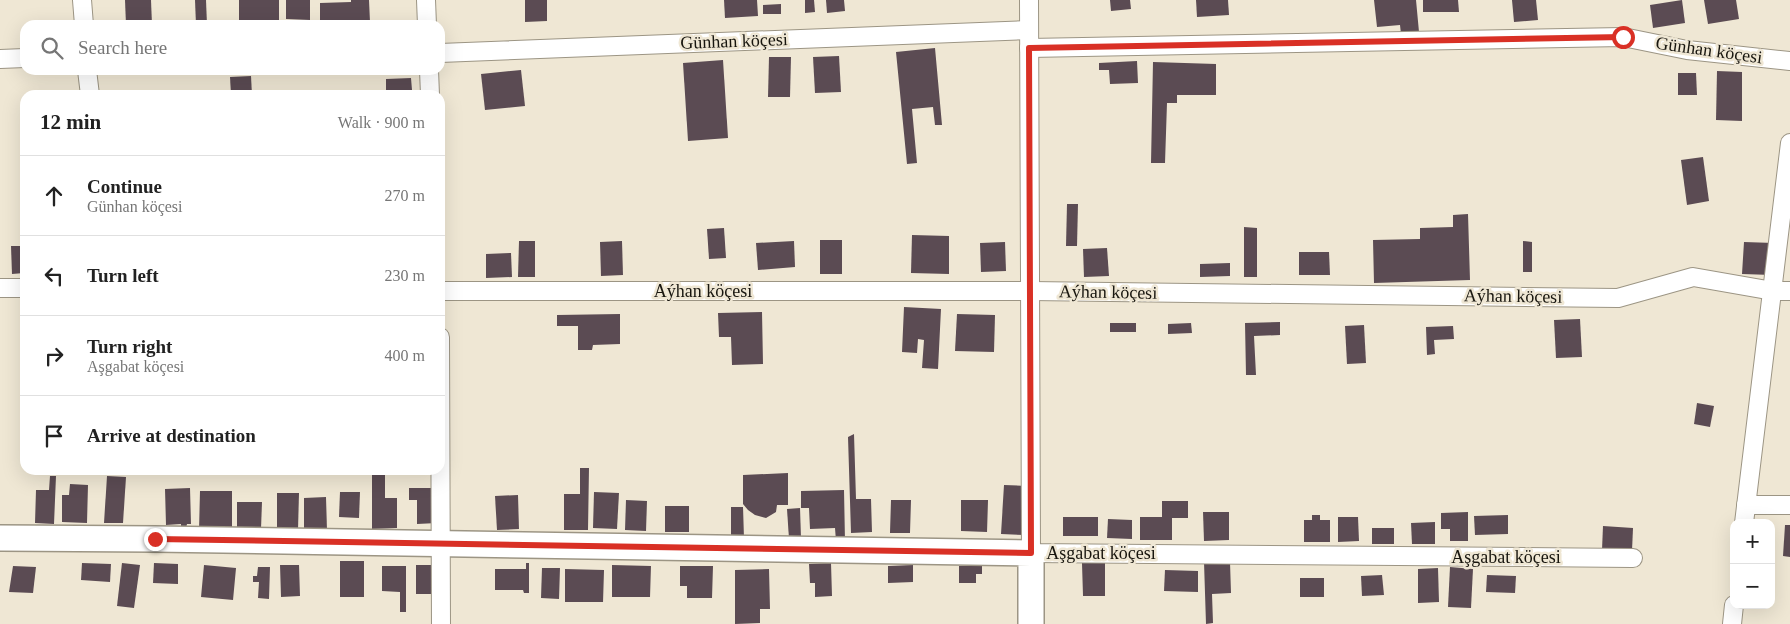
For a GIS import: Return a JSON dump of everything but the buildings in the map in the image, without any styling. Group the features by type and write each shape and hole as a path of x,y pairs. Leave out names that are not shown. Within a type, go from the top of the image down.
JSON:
{"street":[{"path":"82,0 84,20"},
{"path":"426,0 427,20"},
{"path":"1029,0 1031,624"},
{"name":"Günhan köçesi","path":"445,53 1029,30"},
{"name":"Günhan köçesi","path":"1029,48 1623,37 1687,50 1790,61"},
{"path":"0,58 20,58"},
{"path":"88,75 90,90"},
{"path":"429,75 430,90"},
{"path":"1744,519 1781,291 1790,143"},
{"name":"Aýhan köçesi","path":"445,291 1030,291 1618,298 1693,277 1781,291"},
{"path":"0,288 20,288"},
{"path":"441,475 441,624"},
{"path":"1746,505 1790,505"},
{"name":"Aşgabat köçesi","path":"0,538 1031,553 1633,558"},
{"path":"1732,624 1734,609"}],"route":[{"path":"155,539 1031,553 1029,48 1623,37"}]}
